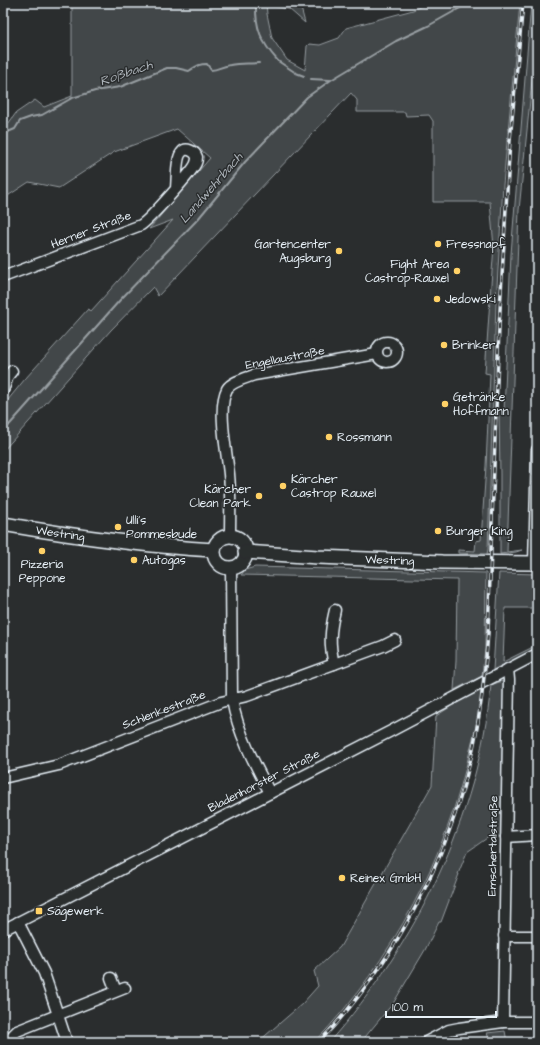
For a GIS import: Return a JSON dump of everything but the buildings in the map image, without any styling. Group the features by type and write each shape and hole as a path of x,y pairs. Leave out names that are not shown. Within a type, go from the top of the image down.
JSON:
{"main road":[{"name":"Westring","path":"3,524 133,543 214,550"},
{"path":"230,536 239,539 243,543 246,552 239,564 231,567 225,567 218,561 214,550 218,541 224,537 230,536"},
{"name":"Westring","path":"246,552 318,557 442,562 535,563"}],"street":[{"name":"Herner Straße","path":"3,278 141,225 176,188"},
{"name":"Engellaustraße","path":"230,536 230,475 223,409 224,396 228,388 235,383 254,375 377,354"},
{"path":"3,391 8,376 12,371"},
{"name":"Westring","path":"535,563 537,450"},
{"path":"231,567 232,700 234,712 250,756 270,793"},
{"path":"334,610 330,637 330,649 334,664"},
{"name":"Schlenkestraße","path":"3,778 59,765 221,702 247,696 383,646 395,640"},
{"name":"Bladenhorster Straße","path":"3,930 537,654"},
{"name":"Emschertalstraße","path":"502,1022 508,670"},
{"path":"506,838 537,835"},
{"path":"18,922 44,973 67,1042"},
{"path":"504,936 537,936"},
{"path":"6,1042 17,1031 121,989 112,978"},
{"path":"426,1042 449,1030 459,1028 502,1022 537,1022"}],"shaded area":[{"path":"72,3 266,3 272,38 287,60 305,70 307,46 309,44 320,45 339,38 346,28 413,10 428,3 520,3 503,185 496,303 487,554 458,553 458,550 475,551 476,541 481,540 490,374 485,373 494,247 490,202 433,202 433,121 429,115 406,116 405,112 357,112 357,100 351,93 158,296 153,287 111,330 3,451 3,406 25,379 88,309 91,311 173,220 149,229 210,158 177,129 114,152 59,188 29,182 3,199 3,131 16,113 35,100 44,107 72,96"},
{"path":"272,3 297,3 301,8 305,23 289,9 272,6"},
{"path":"531,3 537,3 537,30 519,210 507,552 522,550 500,554 499,412 504,412 511,254"},
{"path":"255,567 486,573 485,648 482,676 454,690 456,661 457,580 241,575 245,570"},
{"path":"499,573 537,574 537,608 505,608 503,662 537,645 537,648 493,670"},
{"path":"502,681 504,685 501,837 490,836 467,852 441,922 439,922 425,950 394,1002 361,1042 348,1042 340,1036 335,1042 329,1042 361,1004 390,963 416,921 438,876 457,830 473,783 484,734 491,685"},
{"path":"481,689 479,710 461,787 447,827 432,866 392,941 369,977 315,1042 274,1042 273,1040 270,1042 258,1042 302,1004 318,986 314,971 340,947 432,785 436,716 450,707 457,700"},
{"path":"505,1031 507,1042 490,1042 487,1033"}],"waterway":[{"path":"256,3 260,34 263,41 278,61"},
{"name":"Landwehrbach","path":"3,432 120,300 198,219 245,162 307,97 331,80 396,41 428,26 469,3"},
{"name":"Roßbach","path":"278,61 296,73 304,76"},
{"name":"Roßbach","path":"3,134 15,129 20,121 42,115 72,98 95,91 120,87 167,68 176,68 189,71 199,65 207,64 211,70 233,64 259,63"},
{"name":"Roßbach","path":"311,79 330,80"}],"railway":[{"path":"319,1042 372,979 415,908 433,871 449,832 462,793 478,723 486,663 488,633 499,327 510,140 523,3"}],"place":[{"name":"Fressnapf","path":"438,244"},
{"name":"Gartencenter Augsburg","path":"339,251"},
{"name":"Fight Area Castrop-Rauxel","path":"457,271"},
{"name":"Jedowski","path":"437,299"},
{"name":"Brinker","path":"444,345"},
{"name":"Getränke Hoffmann","path":"445,404"},
{"name":"Rossmann","path":"329,437"},
{"name":"Kärcher Castrop Rauxel","path":"283,486"},
{"name":"Kärcher Clean Park","path":"259,496"},
{"name":"Ulli’s Pommesbude","path":"118,527"},
{"name":"Burger King","path":"438,531"},
{"name":"Pizzeria Peppone","path":"42,551"},
{"name":"Autogas","path":"134,560"},
{"name":"Reinex GmbH","path":"342,878"},
{"name":"Sägewerk","path":"39,911"}]}
